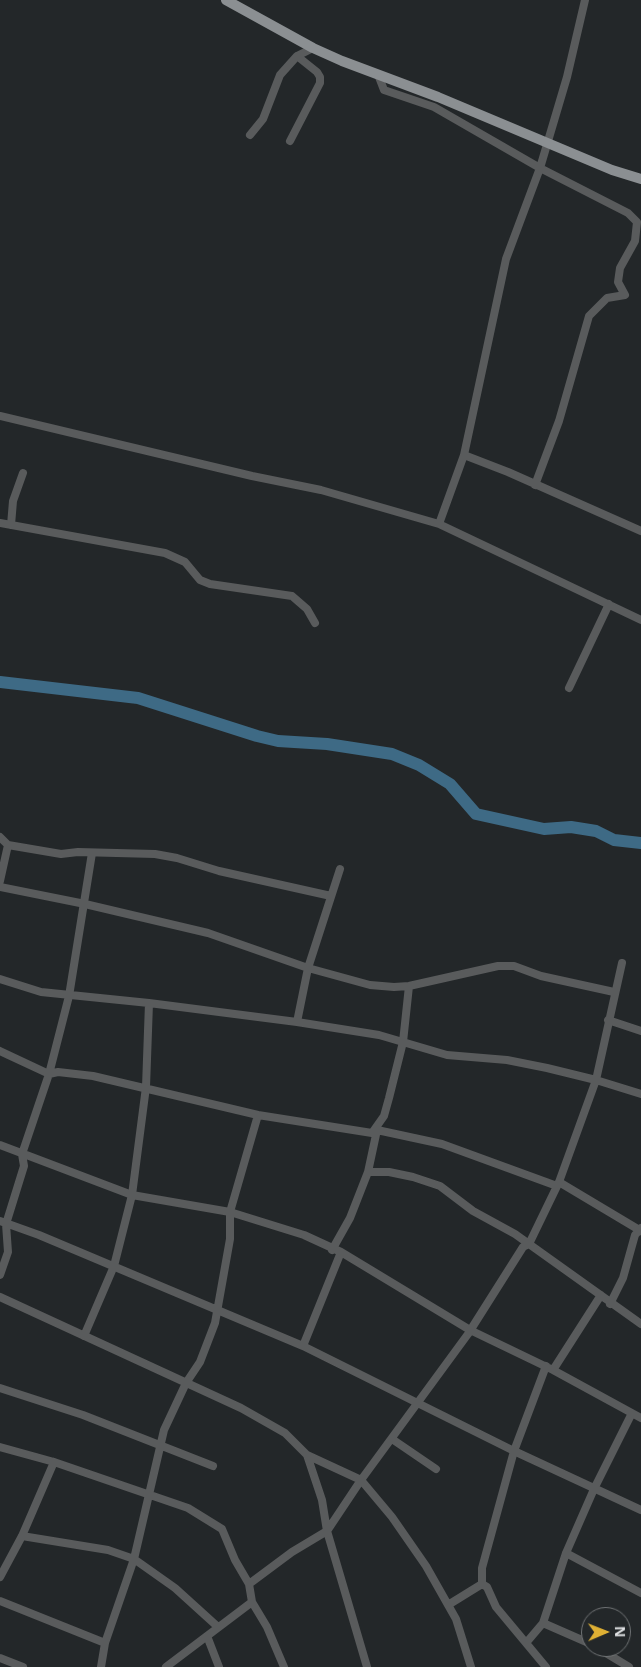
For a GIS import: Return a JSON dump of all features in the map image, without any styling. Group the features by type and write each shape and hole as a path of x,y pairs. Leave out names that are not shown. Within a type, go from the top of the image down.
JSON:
{"main road":[{"path":"226,0 313,48 436,102 546,142 612,170 641,179"}],"street":[{"path":"439,524 464,455 506,259 540,168 546,142 568,77 585,0"},
{"path":"250,135 263,120 280,75 297,56 313,48"},
{"path":"290,141 320,83 320,77 317,72 297,56"},
{"path":"436,102 540,168 628,213 636,222 637,232 619,275 618,282 625,295 607,298 589,316 559,422 535,485"},
{"path":"0,416 227,471 321,490 439,524 641,620"},
{"path":"464,455 641,532"},
{"path":"11,525 13,501 22,473"},
{"path":"0,523 165,553 185,562 200,580 210,584 292,596 307,609 315,623"},
{"path":"569,688 609,604"},
{"path":"0,837 8,845 61,854 155,854 331,896"},
{"path":"0,881 8,845"},
{"path":"0,1275 8,1252 3,1223 24,1166 22,1154 49,1074 69,996 92,853"},
{"path":"297,1022 308,968 340,869"},
{"path":"0,887 85,904 208,933 308,968 370,985 410,986 498,966 514,966 540,976 614,992"},
{"path":"249,1584 292,1552 327,1531 361,1480 470,1330 523,1248 529,1244 558,1184 596,1080 622,962"},
{"path":"0,979 40,992 149,1003 297,1022 379,1035 448,1055 507,1060 596,1080 641,1094"},
{"path":"332,1250 350,1218 368,1172 375,1132 384,1116 403,1042 410,986"},
{"path":"84,1336 114,1266 132,1195 146,1087 149,1003"},
{"path":"608,1020 641,1031"},
{"path":"0,1051 49,1074 58,1072 93,1076 258,1115 388,1133 442,1144 558,1184 640,1230 635,1235 623,1278 610,1304"},
{"path":"101,1667 105,1643 134,1559 164,1430 186,1383 200,1362 215,1323 216,1308 230,1239 230,1212 258,1115"},
{"path":"384,1116 388,1133"},
{"path":"0,1145 132,1195 230,1212 287,1228 332,1250 341,1252 470,1330 550,1368 641,1418"},
{"path":"368,1172 389,1172 414,1176 440,1186 473,1211 529,1244 601,1295 610,1304 641,1324"},
{"path":"3,1223 39,1235 303,1346 514,1451 641,1510"},
{"path":"303,1346 341,1252"},
{"path":"482,1584 482,1568 514,1451 550,1368 601,1295"},
{"path":"0,1297 241,1408 285,1433 308,1455 361,1480 392,1517 426,1566 456,1619 471,1667"},
{"path":"0,1388 83,1415 213,1466"},
{"path":"526,1643 543,1623 566,1553 594,1489 632,1413"},
{"path":"392,1439 436,1469"},
{"path":"0,1447 54,1462 188,1508 222,1529 235,1560 249,1584 252,1602 267,1627 284,1667"},
{"path":"308,1455 322,1500 327,1531 367,1667"},
{"path":"0,1577 22,1536 54,1462"},
{"path":"22,1536 108,1550 134,1559 175,1588 218,1627"},
{"path":"566,1553 641,1593"},
{"path":"448,1605 482,1584"},
{"path":"482,1584 488,1587 496,1607 546,1667"},
{"path":"0,1600 105,1643"},
{"path":"166,1667 252,1602"},
{"path":"543,1623 581,1640"},
{"path":"207,1636 219,1667"},
{"path":"612,1657 629,1667"},
{"path":"0,1658 23,1667"}],"waterway":[{"path":"0,682 138,698 278,741 327,744 392,754 419,765 450,784 476,814 544,829 571,827 596,831 614,840 641,843"}]}
